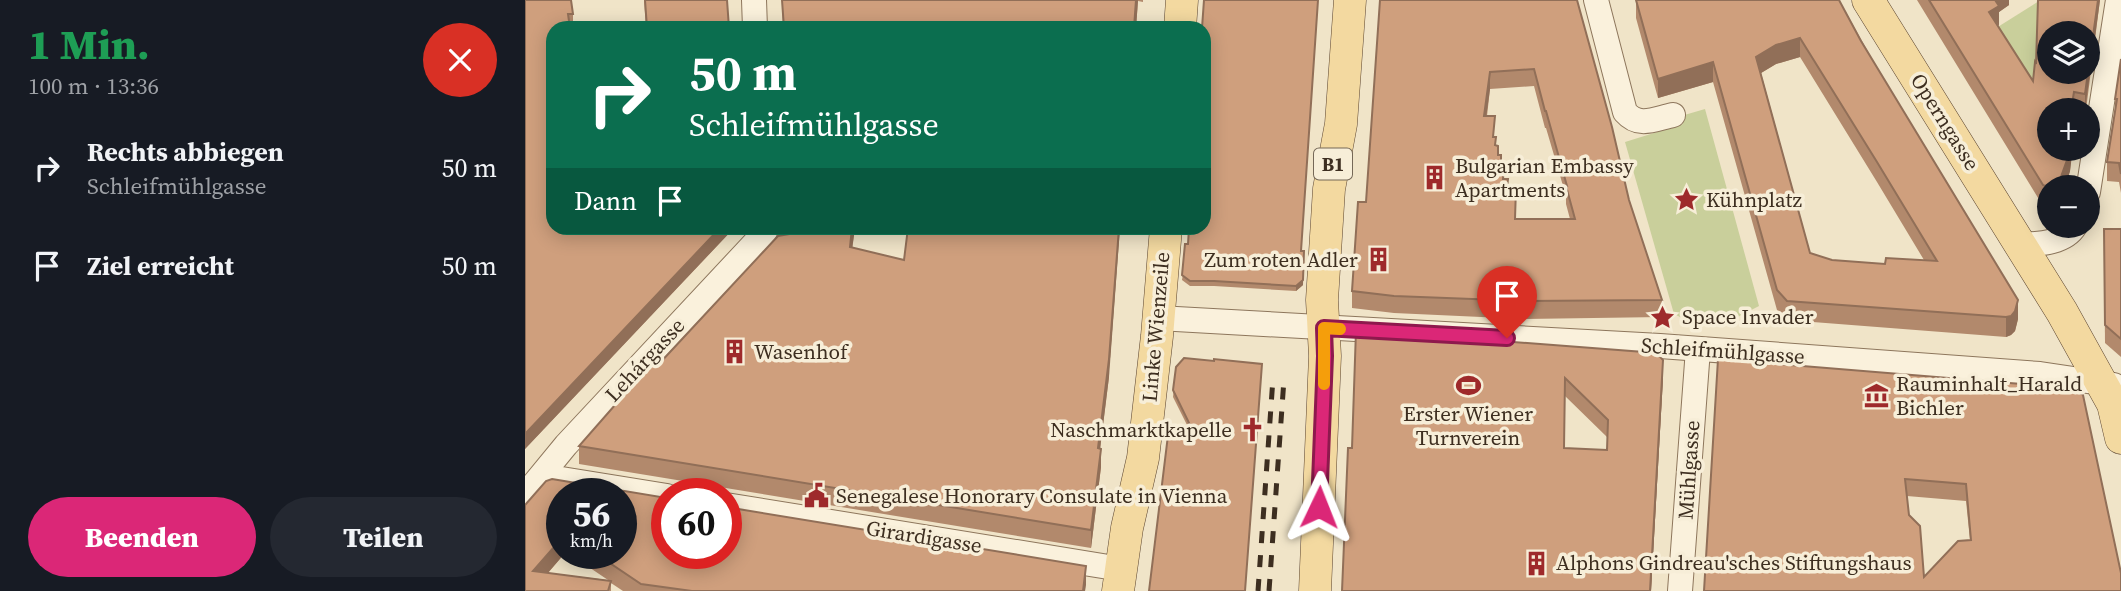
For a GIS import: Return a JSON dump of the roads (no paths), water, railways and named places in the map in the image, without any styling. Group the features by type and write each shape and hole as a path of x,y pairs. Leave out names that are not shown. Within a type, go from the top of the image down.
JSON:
{"main road":[{"path":"1180,21 1182,0"},
{"name":"B1","path":"1315,591 1325,367 1322,300 1329,189 1341,124 1350,0"},
{"name":"Operngasse","path":"1868,0 2111,384 2121,438"},
{"name":"Linke Wienzeile","path":"1120,580 1127,528 1143,458 1164,235"}],"street":[{"path":"754,0 755,21"},
{"path":"1596,0 1625,112 1632,120 1641,122 1672,115"},
{"path":"2091,175 2118,0"},
{"name":"Lehárgasse","path":"525,495 566,445 762,235"},
{"path":"2022,245 2048,244 2060,238"},
{"name":"Schleifmühlgasse","path":"1158,318 1660,346 2041,374 2111,384"},
{"name":"Mühlgasse","path":"1680,591 1698,349"},
{"path":"543,476 651,493"},
{"name":"Girardigasse","path":"742,508 1120,580"}],"railway":[{"path":"1258,591 1273,378"},
{"path":"1269,591 1284,379"}],"place":[{"name":"Bulgarian Embassy Apartments","path":"1435,178"},
{"name":"Kühnplatz","path":"1686,200"},
{"name":"Zum roten Adler","path":"1378,260"},
{"name":"Space Invader","path":"1662,317"},
{"name":"Wasenhof","path":"734,352"},
{"name":"Erster Wiener Turnverein","path":"1468,385"},
{"name":"Rauminhalt_Harald Bichler","path":"1876,396"},
{"name":"Naschmarktkapelle","path":"1252,430"},
{"name":"Senegalese Honorary Consulate in Vienna","path":"816,496"},
{"name":"Alphons Gindreau'sches Stiftungshaus","path":"1536,563"}]}
